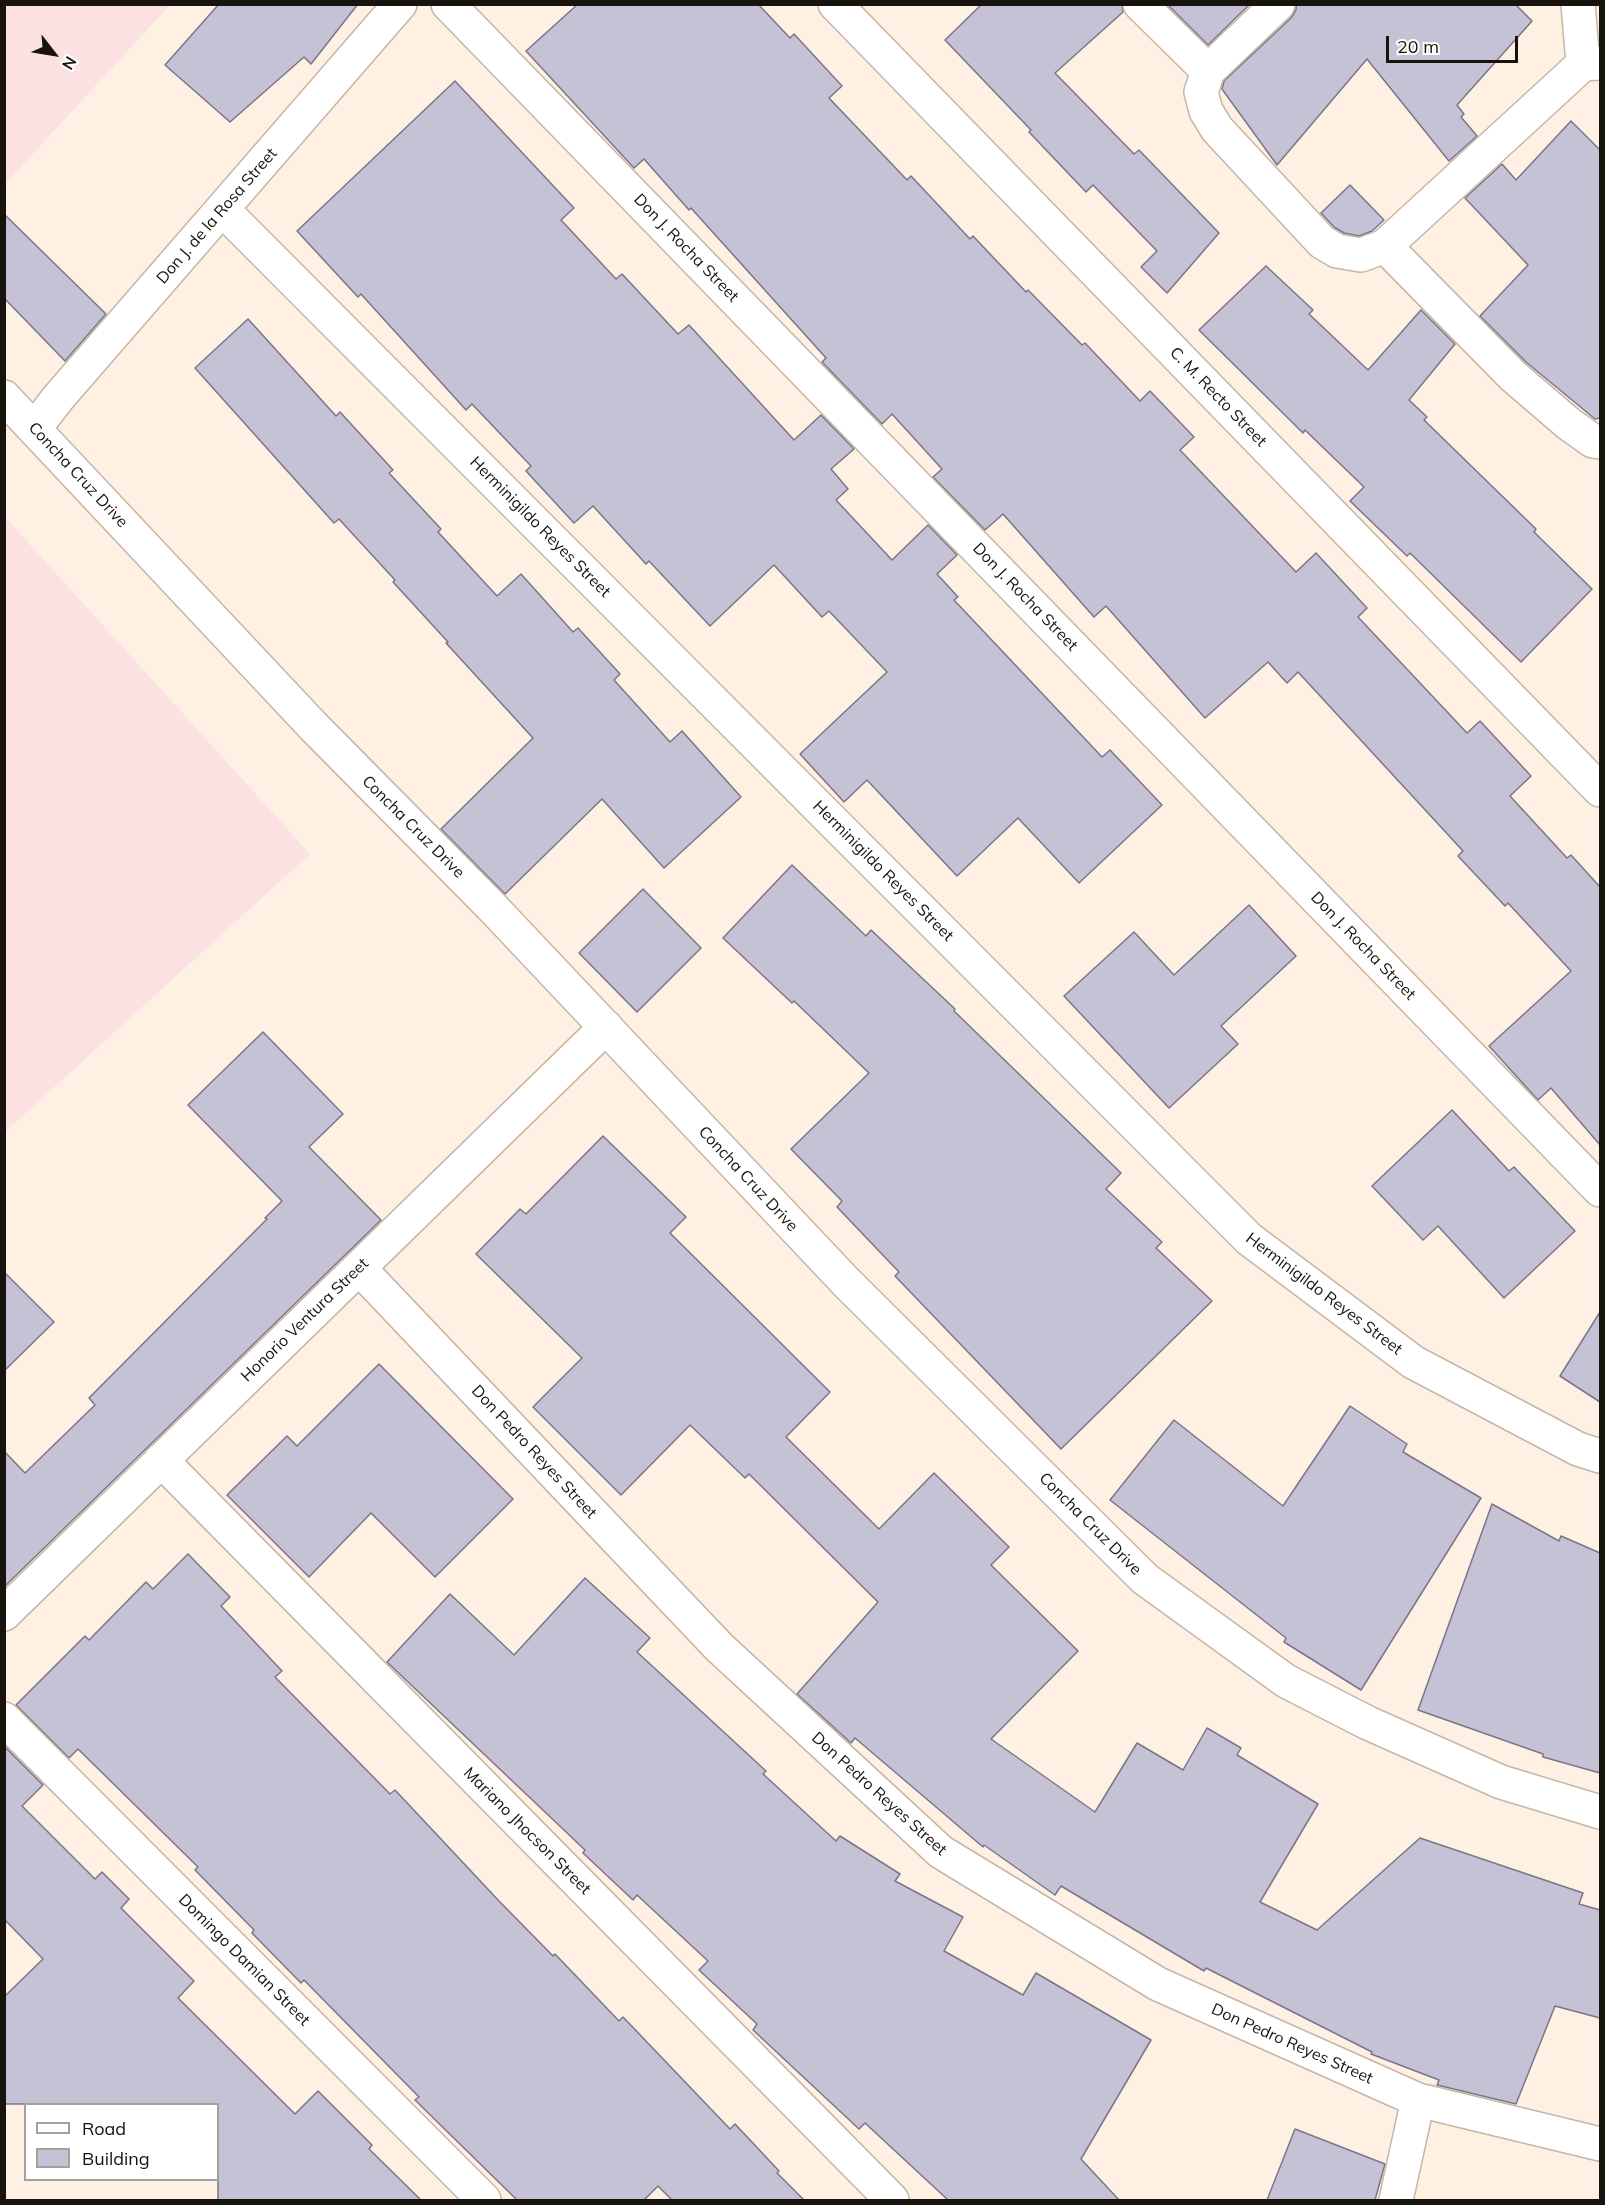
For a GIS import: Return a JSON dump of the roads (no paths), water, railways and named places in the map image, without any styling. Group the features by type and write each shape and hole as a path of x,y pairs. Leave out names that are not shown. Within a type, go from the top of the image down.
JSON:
{"street":[{"name":"Don J. de la Rosa Street","path":"35,428 58,398 400,4"},
{"name":"Don J. Rocha Street","path":"448,4 1600,1190"},
{"name":"C. M. Recto Street","path":"835,4 1600,790"},
{"path":"1140,4 1208,71"},
{"path":"1278,4 1208,71 1201,92 1206,111 1217,129 1322,242 1337,251 1361,255 1385,246 1592,64 1578,4"},
{"name":"Herminigildo Reyes Street","path":"223,210 1249,1239 1413,1362 1578,1449 1600,1456"},
{"path":"1385,246 1513,376 1569,424 1593,441 1600,442"},
{"name":"Concha Cruz Drive","path":"4,397 313,726 492,907 846,1282 1145,1579 1286,1681 1306,1692 1368,1723 1501,1782 1600,1812"},
{"name":"Honorio Ventura Street","path":"4,1614 606,1027"},
{"name":"Don Pedro Reyes Street","path":"359,1268 719,1647 941,1852 1158,1984 1418,2100 1600,2144"},
{"name":"Mariano Jhocson Street","path":"161,1461 892,2200"},
{"name":"Domingo Damian Street","path":"4,1719 484,2200"},
{"path":"1396,2200 1418,2100"}]}
